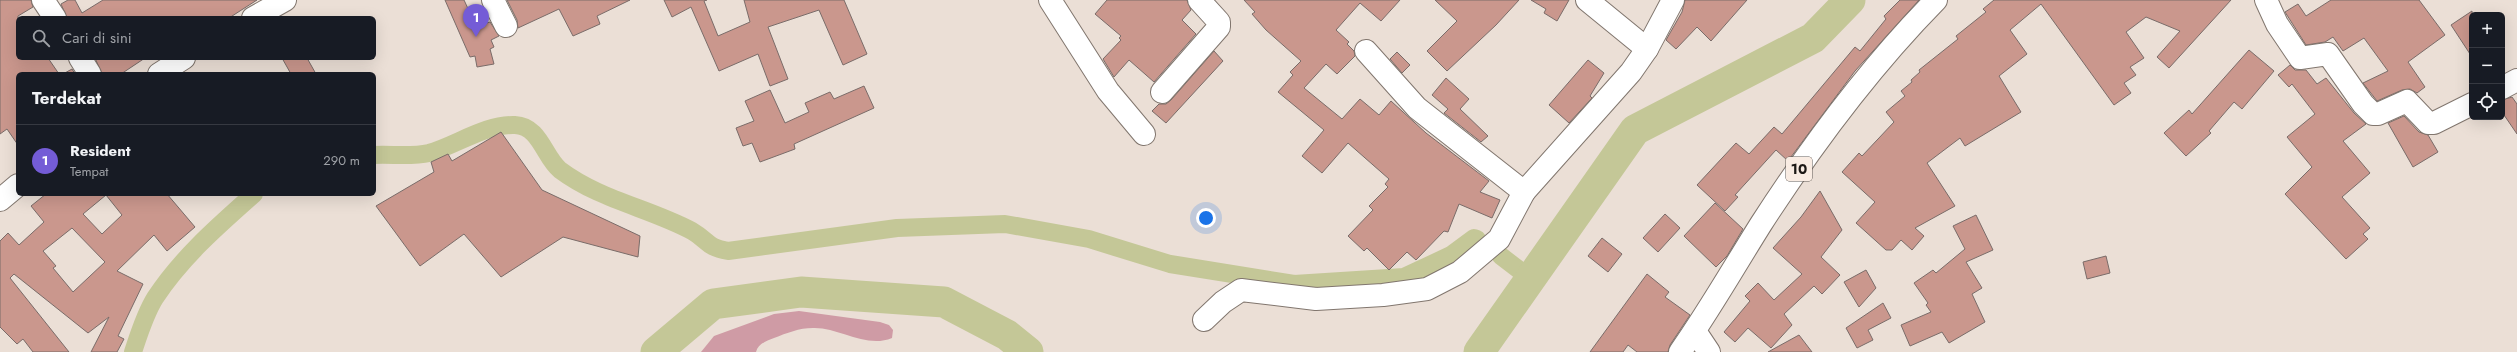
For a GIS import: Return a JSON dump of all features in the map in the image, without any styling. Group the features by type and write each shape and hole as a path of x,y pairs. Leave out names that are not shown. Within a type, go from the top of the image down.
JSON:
{"main road":[{"path":"43,0 54,16"},
{"path":"257,16 285,0"},
{"path":"493,0 506,26"},
{"path":"1050,0 1108,91 1144,134"},
{"path":"1162,92 1219,27 1219,22 1199,0"},
{"path":"1587,0 1647,49"},
{"path":"1204,320 1223,302 1241,290 1316,299 1383,295 1427,289 1460,272 1499,239 1524,192 1626,77 1647,49 1673,0"},
{"name":"10","path":"1680,352 1695,331 1762,223 1822,136 1884,57 1936,0"},
{"path":"2267,0 2277,24 2300,58 2308,59 2328,54 2365,108 2373,114 2378,114 2407,101 2428,123 2434,123 2469,106"},
{"path":"1366,51 1417,108 1524,192"},
{"path":"81,60 89,72"},
{"path":"162,72 181,60"},
{"path":"2505,86 2517,80"},
{"path":"0,200 16,186"},
{"path":"1695,331 1709,352"}],"shaded area":[{"path":"799,311 880,322 889,325 893,330 892,338 882,341 872,341 833,331 808,328 793,331 768,340 760,345 756,352 701,352 714,336 774,314"}],"building":[{"path":"0,0 31,0 33,7 16,16 16,60 49,60 58,72 16,72 16,142 7,129 0,134"},
{"path":"68,0 75,0 82,13 103,0 257,0 232,16 66,16 61,4"},
{"path":"445,0 464,0 476,26 490,22 499,36 491,40 494,47 490,49 494,64 477,67 475,56 470,57"},
{"path":"507,0 630,0 597,16 600,24 573,36 559,9 518,28 517,20"},
{"path":"664,0 707,0 704,1 718,36 750,22 744,0 844,0 867,54 843,65 819,10 768,27 788,79 770,86 758,54 719,71 691,7 672,17"},
{"path":"1107,0 1187,0 1191,10 1182,20 1196,34 1154,82 1129,60 1114,77 1103,59 1121,40 1119,38 1121,36 1095,14"},
{"path":"1244,0 1400,0 1381,21 1360,3 1336,30 1349,42 1347,44 1354,51 1355,56 1337,74 1326,64 1304,88 1342,119 1360,99 1379,115 1391,101 1426,133 1489,181 1480,192 1500,200 1492,218 1459,204 1448,232 1444,231 1416,260 1407,252 1389,270 1367,248 1364,251 1348,236 1373,210 1369,206 1388,187 1385,184 1389,179 1348,143 1322,173 1302,156 1324,130 1278,92 1293,75 1290,72 1301,61 1266,30 1252,14 1255,12"},
{"path":"1435,0 1519,0 1496,25 1447,71 1427,51 1457,21"},
{"path":"1531,0 1569,0 1557,21 1544,13 1546,9"},
{"path":"1685,0 1747,0 1711,41 1697,27 1676,49 1666,40 1682,12"},
{"path":"1900,0 1919,0 1855,71 1788,161 1776,150 1735,195 1738,197 1725,211 1697,185 1736,143 1749,154 1774,127 1782,134 1855,47 1860,51 1886,19 1884,16"},
{"path":"1994,0 2231,0 2169,68 2157,57 2180,31 2146,17 2126,32 2144,58 2130,67 2136,75 2124,83 2131,93 2114,105 2041,4 2010,30 2027,54 1999,76 2021,112 1965,146 1960,138 1927,163 1955,206 1915,228 1924,236 1912,250 1901,240 1892,250 1886,250 1856,223 1875,202 1842,172 1859,153 1862,156 1894,122 1886,112 1905,96 1901,91 1912,82 1911,80 1920,72 1919,70 1958,39 1956,36 1986,12 1983,9"},
{"path":"2331,0 2419,0 2445,35 2408,62 2425,87 2417,93 2410,89 2402,90 2377,101 2363,83 2388,71 2364,38 2343,51 2333,37 2325,42 2306,45 2285,12 2298,4 2306,16"},
{"path":"2469,13 2469,52 2451,25"},
{"path":"2249,50 2274,71 2242,109 2234,102 2209,131 2211,133 2186,156 2164,133 2189,110 2192,114"},
{"path":"1214,51 1223,61 1166,123 1152,111 1159,104 1166,104 1171,100"},
{"path":"1397,52 1410,65 1402,73 1390,59"},
{"path":"96,60 142,60 124,72 101,72"},
{"path":"283,60 308,60 315,72 290,72"},
{"path":"1588,60 1604,73 1590,96 1592,98 1569,123 1549,105"},
{"path":"2290,65 2295,70 2306,70 2317,84 2326,78 2354,113 2366,124 2343,141 2370,173 2342,197 2370,228 2363,234 2368,239 2346,259 2285,194 2312,167 2287,137 2315,114 2292,84 2289,87 2278,75"},
{"path":"72,69 74,72 67,72"},
{"path":"1446,78 1469,99 1460,109 1488,136 1481,142 1444,113 1448,109 1432,95"},
{"path":"864,86 874,108 794,144 795,149 760,162 752,143 743,146 736,128 754,121 745,101 770,90 785,123 809,112 805,103 830,92 834,99"},
{"path":"2512,97 2517,104 2517,134 2505,116 2505,99"},
{"path":"2404,116 2419,132 2428,135 2438,152 2413,167 2388,123"},
{"path":"501,132 542,190 640,236 638,257 563,237 501,277 464,234 420,266 376,206 434,172 431,162 448,154 452,161"},
{"path":"1820,191 1842,230 1821,257 1840,275 1822,294 1814,286 1784,314 1792,325 1771,348 1748,328 1735,342 1724,332 1750,301 1745,296 1758,283 1774,300 1802,274 1773,248 1801,217"},
{"path":"44,196 105,196 83,214 102,234 122,215 107,196 169,196 195,227 167,251 154,235 117,271 143,284 118,336 124,339 117,352 91,352 109,317 88,333 14,274 10,278 69,352 33,352 23,339 17,344 0,327 0,241 8,233 19,245 44,222 31,206","holes":["72,228 105,262 73,292 53,268 56,266 43,251"]},
{"path":"1715,203 1743,229 1727,256 1716,267 1684,236"},
{"path":"1665,214 1680,228 1658,252 1643,238"},
{"path":"1976,215 1993,250 1966,262 1982,288 1972,294 1985,322 1949,343 1942,332 1910,346 1901,325 1931,312 1926,305 1928,303 1914,283 1933,270 1936,273 1965,249 1953,226"},
{"path":"1602,238 1622,254 1608,272 1588,256"},
{"path":"2106,256 2110,273 2087,279 2083,262"},
{"path":"1866,270 1876,288 1859,307 1844,282"},
{"path":"1647,274 1669,292 1665,297 1690,315 1670,345 1668,352 1637,352 1628,345 1623,352 1590,352"},
{"path":"1883,303 1891,318 1868,330 1873,340 1857,348 1846,328"},
{"path":"1799,335 1812,352 1768,352"}],"waterway":[{"path":"1479,352 1635,130 1813,38 1850,0"},
{"path":"376,155 409,155 429,153 482,131 504,126 515,125 523,127 536,136 554,164 575,180 591,189 676,223 692,231 711,246 728,251 897,228 1005,224 1089,239 1170,264 1294,284 1404,277 1451,255 1474,238 1477,239"},
{"path":"133,352 148,311 166,283 201,243 252,196"},
{"path":"1501,256 1531,279"},
{"path":"656,352 713,304 801,292 944,302 1007,335 1028,352"}],"place":[{"name":"Resident","path":"476,37"}]}
